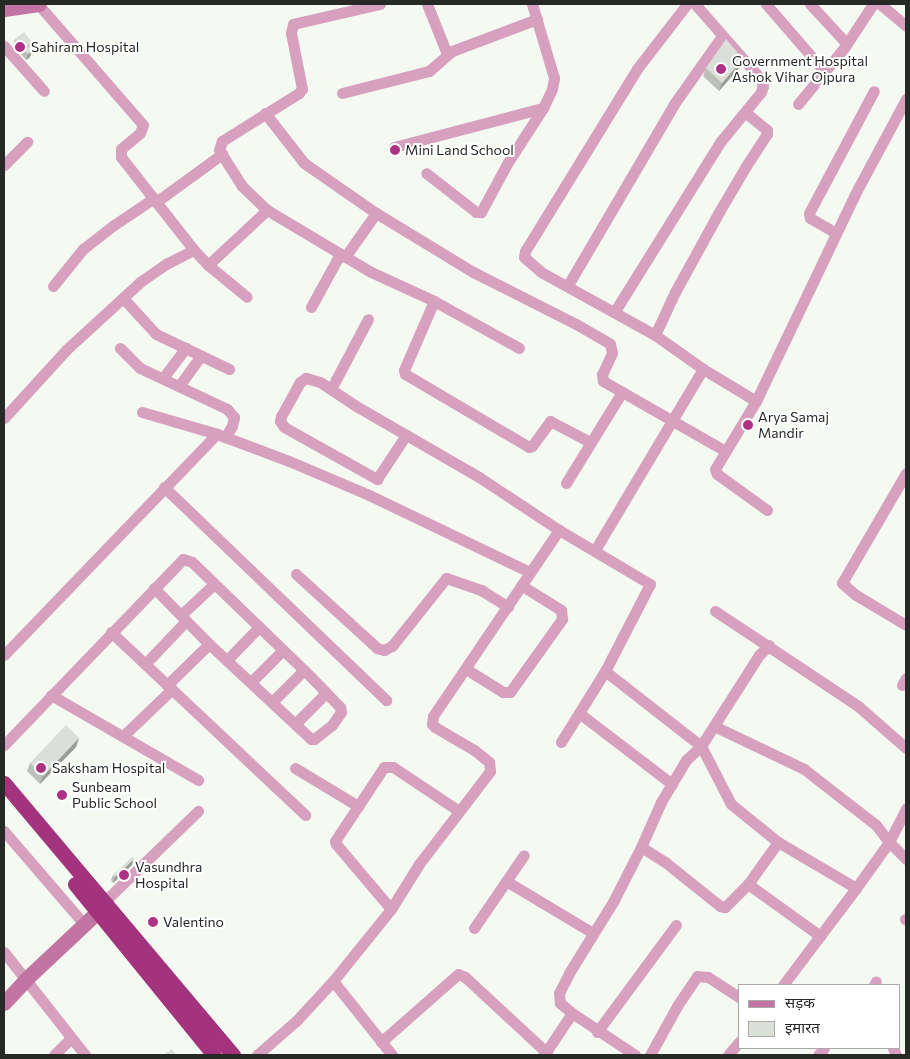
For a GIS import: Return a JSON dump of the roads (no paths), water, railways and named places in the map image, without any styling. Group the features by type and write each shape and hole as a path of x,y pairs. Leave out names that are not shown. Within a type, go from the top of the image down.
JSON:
{"highway":[{"path":"4,783 102,906 214,1055"},
{"path":"4,798 233,1055"}],"street":[{"path":"4,8 38,4 142,123 140,133 123,146 120,152 194,250 208,265 247,297"},
{"path":"380,4 292,24 291,34 302,89 299,94 222,141 219,150 242,186 267,210 342,256 434,301 519,348"},
{"path":"427,4 447,54"},
{"path":"426,173 476,212 481,212 508,162 543,108 552,89 554,78 532,4"},
{"path":"687,4 637,69 523,254 525,260 541,272 615,311 655,335 703,369 756,401"},
{"path":"615,311 721,141 761,92 762,82 696,4"},
{"path":"766,4 824,71"},
{"path":"810,4 847,44"},
{"path":"798,104 847,44 873,4"},
{"path":"880,4 906,26"},
{"path":"342,93 429,71 447,54 537,19"},
{"path":"568,285 674,104 722,36"},
{"path":"4,46 44,91"},
{"path":"836,233 810,218 808,213 874,92"},
{"path":"767,510 716,474 716,468 756,401 836,233 906,98"},
{"path":"394,147 543,108"},
{"path":"655,335 675,292 746,166 767,134 767,130 745,112"},
{"path":"265,113 304,163 376,213 473,272 576,324 610,344 612,353 602,379 725,451"},
{"path":"5,161 27,142"},
{"path":"53,286 83,249 114,224 155,200 222,154"},
{"path":"208,265 267,210"},
{"path":"311,307 342,256 376,213"},
{"path":"4,418 67,349 123,298 152,273 194,250"},
{"path":"123,298 150,329 229,369"},
{"path":"434,301 404,370 405,374 529,446 532,446 550,421 590,442"},
{"path":"331,389 368,319"},
{"path":"4,655 164,487 232,426 234,416 232,413 140,368 120,348"},
{"path":"163,378 186,348"},
{"path":"180,386 201,356"},
{"path":"595,550 703,369"},
{"path":"406,436 377,479 284,427 280,421 283,409 300,382 306,378 312,379 406,436 479,477 559,530 650,584 605,671 561,742"},
{"path":"566,483 622,392"},
{"path":"142,412 221,436 368,495 530,572"},
{"path":"906,473 842,583 856,595 906,625"},
{"path":"164,487 386,700"},
{"path":"257,1055 297,1020 334,981 391,909 419,864 487,775 491,766 474,750 434,727 431,721 450,688 466,669 559,530"},
{"path":"4,745 51,695 154,588 183,559 192,562 326,692 341,710 332,725 313,740 209,644 154,588"},
{"path":"296,574 377,648 384,650 392,646 446,578 481,590 508,606"},
{"path":"145,664 214,584"},
{"path":"466,669 503,692 510,692 556,627 563,616 561,610 522,585"},
{"path":"715,611 769,645 858,706 906,748"},
{"path":"227,660 259,626"},
{"path":"112,632 305,816"},
{"path":"123,736 209,644"},
{"path":"634,1055 597,1032 560,1003 560,993 593,933 614,900 641,847 652,818 686,760 700,746 759,655 769,645"},
{"path":"251,682 283,650"},
{"path":"272,702 304,670"},
{"path":"605,671 700,746 731,804 778,842 856,888"},
{"path":"295,724 326,692"},
{"path":"51,695 198,780"},
{"path":"578,713 672,784"},
{"path":"714,726 804,769 876,825 906,860"},
{"path":"391,909 336,844 336,838 384,767 390,765 460,811"},
{"path":"295,768 358,806"},
{"path":"784,984 889,842 906,808"},
{"path":"4,1003 26,979 198,811"},
{"path":"4,831 84,924"},
{"path":"641,847 665,862 720,906 728,905 748,884 778,842"},
{"path":"474,928 524,855"},
{"path":"506,881 593,933"},
{"path":"748,884 820,936"},
{"path":"597,1032 676,925"},
{"path":"4,952 85,1055"},
{"path":"381,1042 458,974 465,977 545,1054 572,1013"},
{"path":"650,1055 677,1006 697,976 708,977 738,997"},
{"path":"334,981 392,1055"},
{"path":"54,1055 71,1038"},
{"path":"728,1055 738,1043"}],"place":[{"name":"Sahiram Hospital","path":"20,47"},
{"name":"Government Hospital Ashok Vihar Ojpura","path":"721,69"},
{"name":"Mini Land School","path":"395,150"},
{"name":"Arya Samaj Mandir","path":"748,425"},
{"name":"Saksham Hospital","path":"41,768"},
{"name":"Sunbeam Public School","path":"62,795"},
{"name":"Vasundhra Hospital","path":"124,875"},
{"name":"Valentino","path":"153,922"}]}
